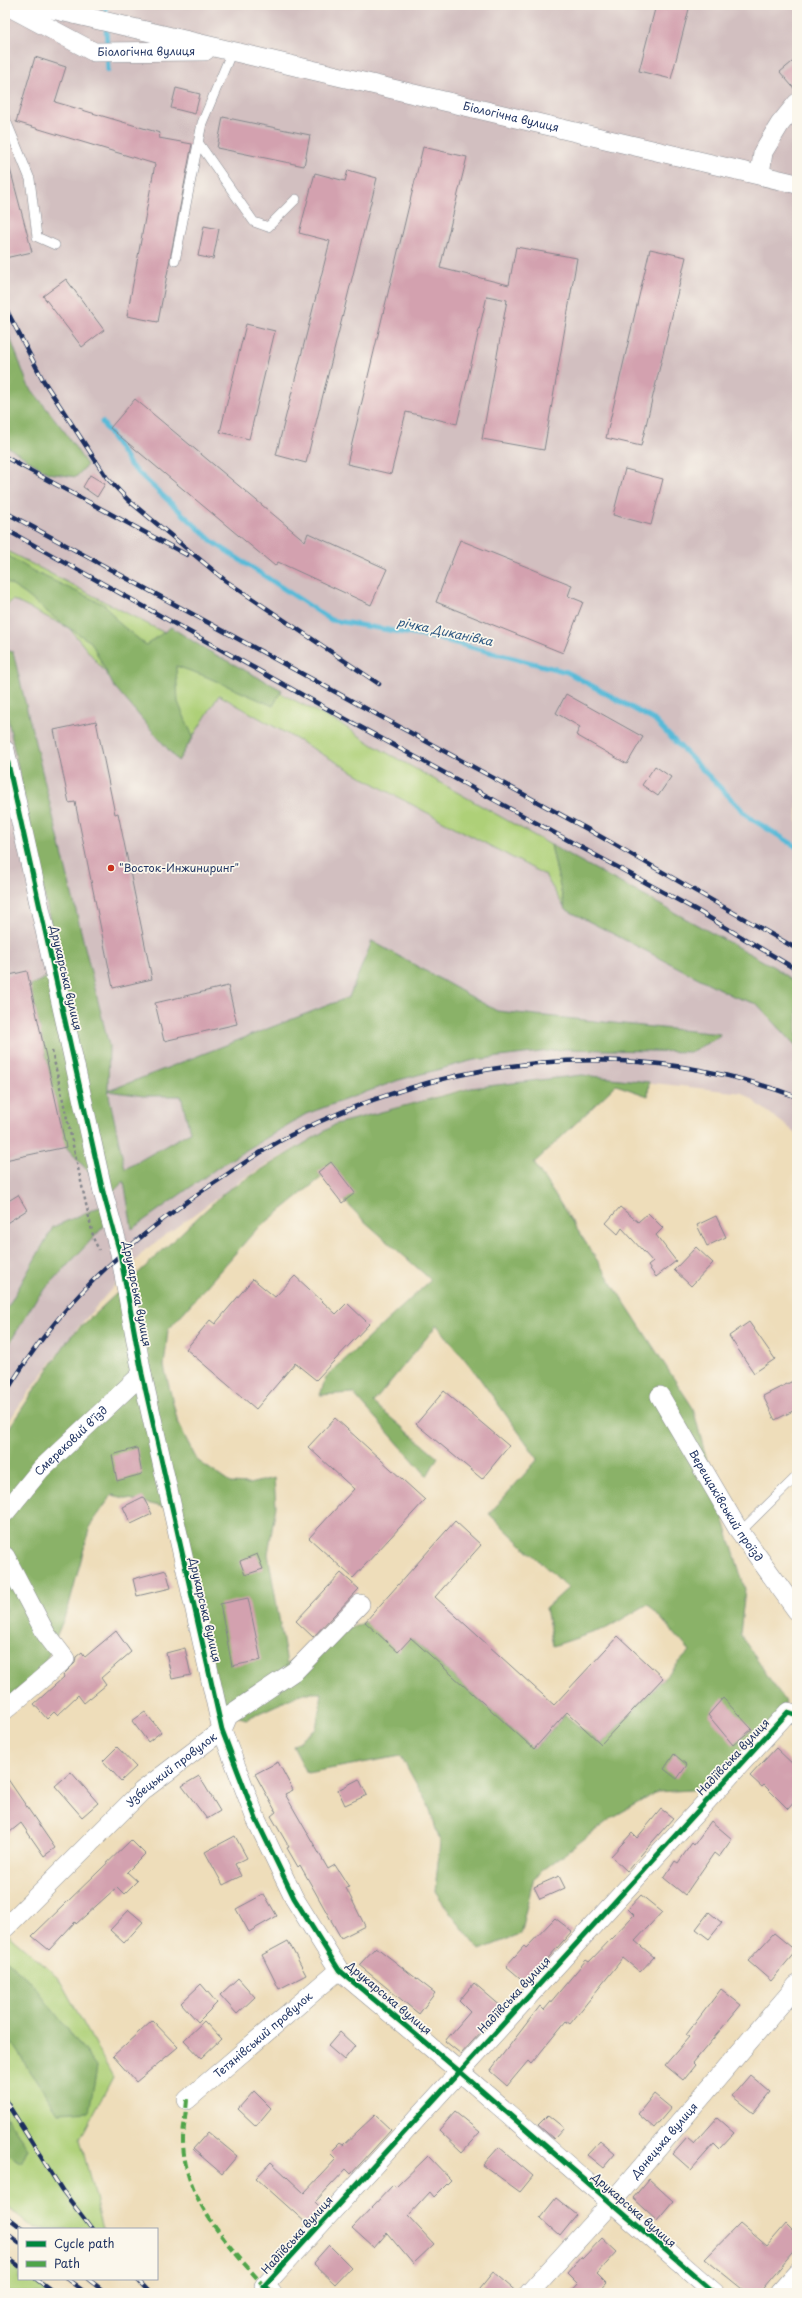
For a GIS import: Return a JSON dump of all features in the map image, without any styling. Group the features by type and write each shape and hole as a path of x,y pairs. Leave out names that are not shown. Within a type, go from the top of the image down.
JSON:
{"street":[{"name":"Біологічна вулиця","path":"6,5 94,52 229,51"},
{"name":"Біологічна вулиця","path":"35,5 797,184"},
{"path":"760,175 763,152 780,124 797,103"},
{"name":"Друкарська вулиця","path":"5,750 103,1192 120,1253 142,1374 222,1730 259,1827 294,1898 338,1970 459,2070 715,2293"},
{"name":"Смерековий в'їзд","path":"5,1513 41,1469 142,1374"},
{"name":"Верещаківський проїзд","path":"660,1396 740,1532 797,1611"},
{"path":"5,1556 46,1634 65,1659 5,1710"},
{"name":"Узбецький провулок","path":"5,1928 142,1791 222,1730 228,1716 296,1670 360,1604"},
{"name":"Надіївська вулиця","path":"272,2293 264,2286 459,2070 792,1713"},
{"name":"Тетянівський провулок","path":"187,2100 338,1970"},
{"name":"Донецька вулиця","path":"529,2293 611,2203 797,1985"},
{"path":"779,2293 797,2273"}],"lane":[{"path":"175,261 202,123 229,51"},
{"path":"5,118 30,180 37,236 55,245"},
{"path":"198,142 254,222 268,227 296,199"},
{"path":"740,1532 797,1476"}],"shaded area":[{"path":"5,5 797,5 797,1134 743,1093 582,1075 462,1089 336,1124 241,1180 145,1250 70,1337 18,1407 5,1428"}],"green space":[{"path":"5,324 28,385 65,432 87,465 76,477 48,473 5,445"},
{"path":"5,550 346,727 373,745 551,845 565,909 545,875 392,794 219,695 178,761 69,628 13,600 5,606"},
{"path":"7,555 33,571 105,605 119,623 146,645 171,627 205,649 282,690 273,706 202,675 176,666 178,702 193,737 178,761 113,685 91,642 61,623 25,594 5,581 5,557"},
{"path":"5,650 13,652 109,1046 108,1091 349,997 372,941 497,1011 720,1034 719,1037 690,1052 566,1049 474,1060 399,1080 306,1114 220,1166 132,1229 124,1181 110,1195 66,1147 30,986 60,970 5,705","holes":["108,1091 144,1096 181,1096 190,1132 125,1169"]},
{"path":"551,845 774,967 797,984 797,1047 757,1004 735,997 565,909"},
{"path":"582,1075 649,1082 648,1096 616,1085 534,1163 693,1408 714,1488 745,1589 740,1634 785,1702 741,1763 691,1790 657,1792 613,1817 534,1877 520,1934 480,1950 450,1913 435,1891 440,1842 429,1807 401,1756 307,1773 293,1746 316,1729 322,1693 303,1693 246,1719 217,1710 172,1509 112,1495 90,1526 68,1609 42,1670 5,1700 5,1434 70,1337 225,1192 336,1124 471,1088","holes":["322,1177 362,1219 431,1280 326,1377 320,1395 353,1393 427,1476 438,1457 373,1403 437,1325 475,1372 538,1459 489,1514 568,1588 546,1608 553,1646 607,1628 648,1604 690,1651 601,1744 565,1715 534,1749 411,1638 365,1622 310,1646 287,1664 268,1554 276,1506 274,1478 249,1484 230,1483 197,1460 178,1423 164,1366 168,1330 254,1232"]},
{"path":"106,1204 107,1223 36,1299 5,1351 5,1312 53,1227"},
{"path":"5,1935 9,1935 58,1977 113,2077 80,2139 103,2228 34,2228 5,2205"},
{"path":"5,1959 30,1981 97,2067 89,2111 58,2113 5,2033"},
{"path":"5,2115 28,2148 21,2163 5,2152"},
{"path":"5,2259 18,2268 18,2280 33,2280 51,2293 5,2293"}],"building":[{"path":"656,5 690,5 671,79 639,71"},
{"path":"35,57 66,67 55,102 160,133 159,138 192,144 158,322 127,316 155,164 16,122"},
{"path":"797,58 797,92 780,72"},
{"path":"176,88 200,94 195,114 171,108"},
{"path":"223,117 310,135 304,166 217,148"},
{"path":"423,147 467,157 440,268 509,285 516,247 577,258 544,450 482,439 507,300 487,296 457,424 406,412 391,474 347,464"},
{"path":"5,165 9,165 32,252 5,258"},
{"path":"348,170 377,178 306,463 276,455 330,241 299,233 315,173 345,181"},
{"path":"204,226 219,229 213,259 198,256"},
{"path":"650,249 686,257 641,446 606,438"},
{"path":"66,279 104,330 82,347 43,296"},
{"path":"246,324 275,331 249,439 220,432"},
{"path":"135,399 305,541 308,533 387,569 371,605 278,562 275,566 110,428"},
{"path":"625,469 663,479 651,525 613,515"},
{"path":"90,475 105,484 97,497 83,487"},
{"path":"460,540 572,585 568,596 583,602 563,653 436,602"},
{"path":"566,694 643,737 627,764 576,735 580,727 556,713"},
{"path":"96,721 115,814 118,813 152,979 113,988 75,802 69,803 54,730"},
{"path":"655,766 671,777 658,796 642,785"},
{"path":"27,971 66,1147 5,1160 5,976"},
{"path":"228,986 237,1024 164,1041 155,1003"},
{"path":"331,1162 355,1193 342,1203 318,1172"},
{"path":"18,1195 27,1210 5,1224 5,1203"},
{"path":"620,1207 638,1222 648,1213 663,1228 656,1235 676,1261 656,1277 648,1266 653,1262 622,1228 618,1234 606,1223"},
{"path":"716,1216 726,1237 707,1246 697,1225"},
{"path":"696,1247 713,1263 691,1286 674,1270"},
{"path":"295,1276 336,1314 347,1303 369,1324 316,1380 295,1363 256,1409 186,1349 210,1320 215,1324 253,1279 275,1297"},
{"path":"749,1322 775,1359 754,1373 729,1336"},
{"path":"797,1379 797,1409 775,1420 763,1396"},
{"path":"444,1391 509,1446 482,1479 416,1424"},
{"path":"335,1418 425,1500 353,1578 309,1538 354,1489 308,1447"},
{"path":"137,1448 142,1474 117,1481 112,1455"},
{"path":"143,1497 152,1514 131,1524 123,1507"},
{"path":"455,1521 481,1545 435,1597 554,1705 618,1636 663,1678 601,1744 567,1712 534,1749 411,1638 398,1652 365,1622"},
{"path":"257,1554 263,1569 245,1575 240,1561"},
{"path":"166,1570 171,1588 137,1596 133,1579"},
{"path":"341,1573 359,1589 313,1637 296,1621"},
{"path":"248,1598 261,1660 232,1666 220,1604"},
{"path":"116,1631 131,1652 101,1678 106,1685 84,1703 78,1695 57,1715 54,1712 47,1719 34,1704 64,1677 63,1675 75,1663 76,1657 82,1652 85,1657"},
{"path":"185,1648 191,1675 172,1679 166,1653"},
{"path":"723,1698 752,1729 733,1745 708,1715"},
{"path":"145,1712 161,1732 148,1742 132,1721"},
{"path":"117,1747 136,1767 121,1781 103,1761"},
{"path":"776,1748 797,1768 797,1799 788,1809 764,1785 762,1787 750,1776"},
{"path":"674,1754 687,1765 677,1779 664,1769"},
{"path":"278,1762 293,1790 285,1794 328,1869 335,1865 349,1887 346,1888 365,1926 341,1938 300,1865 298,1867 287,1848 289,1847 271,1816 276,1812 255,1774"},
{"path":"71,1772 98,1803 82,1817 55,1786"},
{"path":"5,1775 55,1848 44,1856 21,1823 5,1836"},
{"path":"199,1776 220,1811 207,1819 182,1786"},
{"path":"359,1779 367,1795 345,1805 338,1790"},
{"path":"661,1809 673,1818 627,1871 611,1856 632,1833 637,1838"},
{"path":"711,1821 732,1839 719,1857 714,1853 685,1895 664,1878 675,1861 678,1863 692,1843 694,1845"},
{"path":"235,1836 247,1858 235,1864 241,1876 223,1885 205,1852"},
{"path":"131,1840 145,1854 127,1872 137,1881 124,1894 117,1887 76,1924 75,1922 49,1950 32,1936"},
{"path":"559,1876 565,1888 540,1899 534,1887"},
{"path":"264,1894 277,1916 249,1932 236,1909"},
{"path":"641,1895 662,1912 635,1941 654,1957 640,1972 623,1958 570,2024 566,2021 531,2064 528,2061 507,2086 490,2071 540,2006 544,2010 586,1960 589,1962 634,1915 628,1909"},
{"path":"129,1910 143,1922 124,1943 110,1930"},
{"path":"709,1912 722,1923 709,1939 696,1929"},
{"path":"555,1918 572,1931 526,1983 506,1966 524,1946 526,1948"},
{"path":"774,1933 796,1951 771,1981 748,1961"},
{"path":"288,1941 306,1975 279,1989 262,1955"},
{"path":"376,1947 435,1993 419,2014 359,1965"},
{"path":"238,1978 255,1997 237,2014 220,1995"},
{"path":"474,1983 503,2008 461,2054 445,2041 470,2012 459,2001"},
{"path":"201,1984 217,2003 198,2022 181,2003"},
{"path":"721,1989 741,2005 693,2063 695,2065 683,2080 665,2065 689,2037 686,2035"},
{"path":"152,2020 178,2047 136,2082 113,2056"},
{"path":"204,2021 221,2039 201,2058 184,2040"},
{"path":"340,2032 355,2046 344,2060 328,2046"},
{"path":"750,2075 770,2092 753,2113 732,2096"},
{"path":"254,2091 271,2108 256,2126 238,2109"},
{"path":"654,2094 671,2108 654,2128 638,2114"},
{"path":"455,2112 480,2132 462,2152 439,2130"},
{"path":"375,2115 391,2130 351,2174 346,2169 315,2202 321,2208 306,2223 256,2178 271,2162 304,2193 336,2159 330,2153 340,2143 343,2145"},
{"path":"548,2115 564,2128 554,2139 538,2125"},
{"path":"717,2118 734,2133 719,2149 714,2144 691,2170 673,2154 687,2138 694,2144"},
{"path":"208,2132 237,2156 222,2174 193,2149"},
{"path":"600,2141 615,2154 603,2168 587,2155"},
{"path":"499,2147 533,2176 520,2192 483,2165"},
{"path":"428,2156 451,2180 434,2197 430,2192 408,2216 434,2244 413,2264 387,2233 374,2248 352,2228 393,2185 396,2187"},
{"path":"649,2179 673,2201 657,2220 633,2198"},
{"path":"556,2198 577,2215 560,2236 540,2218"},
{"path":"740,2223 767,2246 786,2224 797,2235 797,2248 759,2293 747,2293 705,2259"},
{"path":"602,2238 617,2252 597,2274 606,2283 597,2293 570,2293 578,2284 567,2273 581,2257 582,2259"},
{"path":"329,2245 351,2267 335,2284 313,2263"},
{"path":"493,2272 518,2293 476,2293"}],"waterway":[{"name":"річка Диканівка","path":"105,5 106,17"},
{"name":"річка Диканівка","path":"106,25 108,70"},
{"name":"річка Диканівка","path":"102,422 131,466 213,542 331,620 440,639 567,672 654,720 750,818 797,847"},
{"name":"річка Диканівка","path":"797,1111 797,1118"}],"railway":[{"path":"5,307 43,380 107,478 128,500 226,581 379,684"},
{"path":"5,457 187,555"},
{"path":"5,512 589,830 797,949"},
{"path":"5,529 342,717 698,911 797,970"},
{"path":"5,1394 25,1363 69,1306 93,1280 146,1233 205,1189 269,1147 291,1135 351,1108 413,1087 476,1072 540,1063 605,1061 669,1065 733,1077 797,1097"},
{"path":"5,2100 62,2190 91,2228"},
{"path":"5,2215 22,2228"},
{"path":"5,2232 18,2242"},
{"path":"5,2256 18,2265"},
{"path":"37,2280 55,2293"},
{"path":"68,2280 86,2293"},
{"path":"89,2280 106,2293"},
{"path":"138,2280 150,2293"}],"marked path":[{"path":"187,2100 183,2137 185,2159 190,2180 198,2199 209,2218 222,2236 264,2286"}],"cycle path":[{"path":"5,750 103,1192 120,1253 142,1374 222,1730 256,1819 294,1898 339,1970 459,2071 715,2293"},
{"path":"272,2293 264,2286 788,1712 797,1715"}],"place":[{"name":"\"Восток-Инжиниринг\"","path":"111,868"}]}
